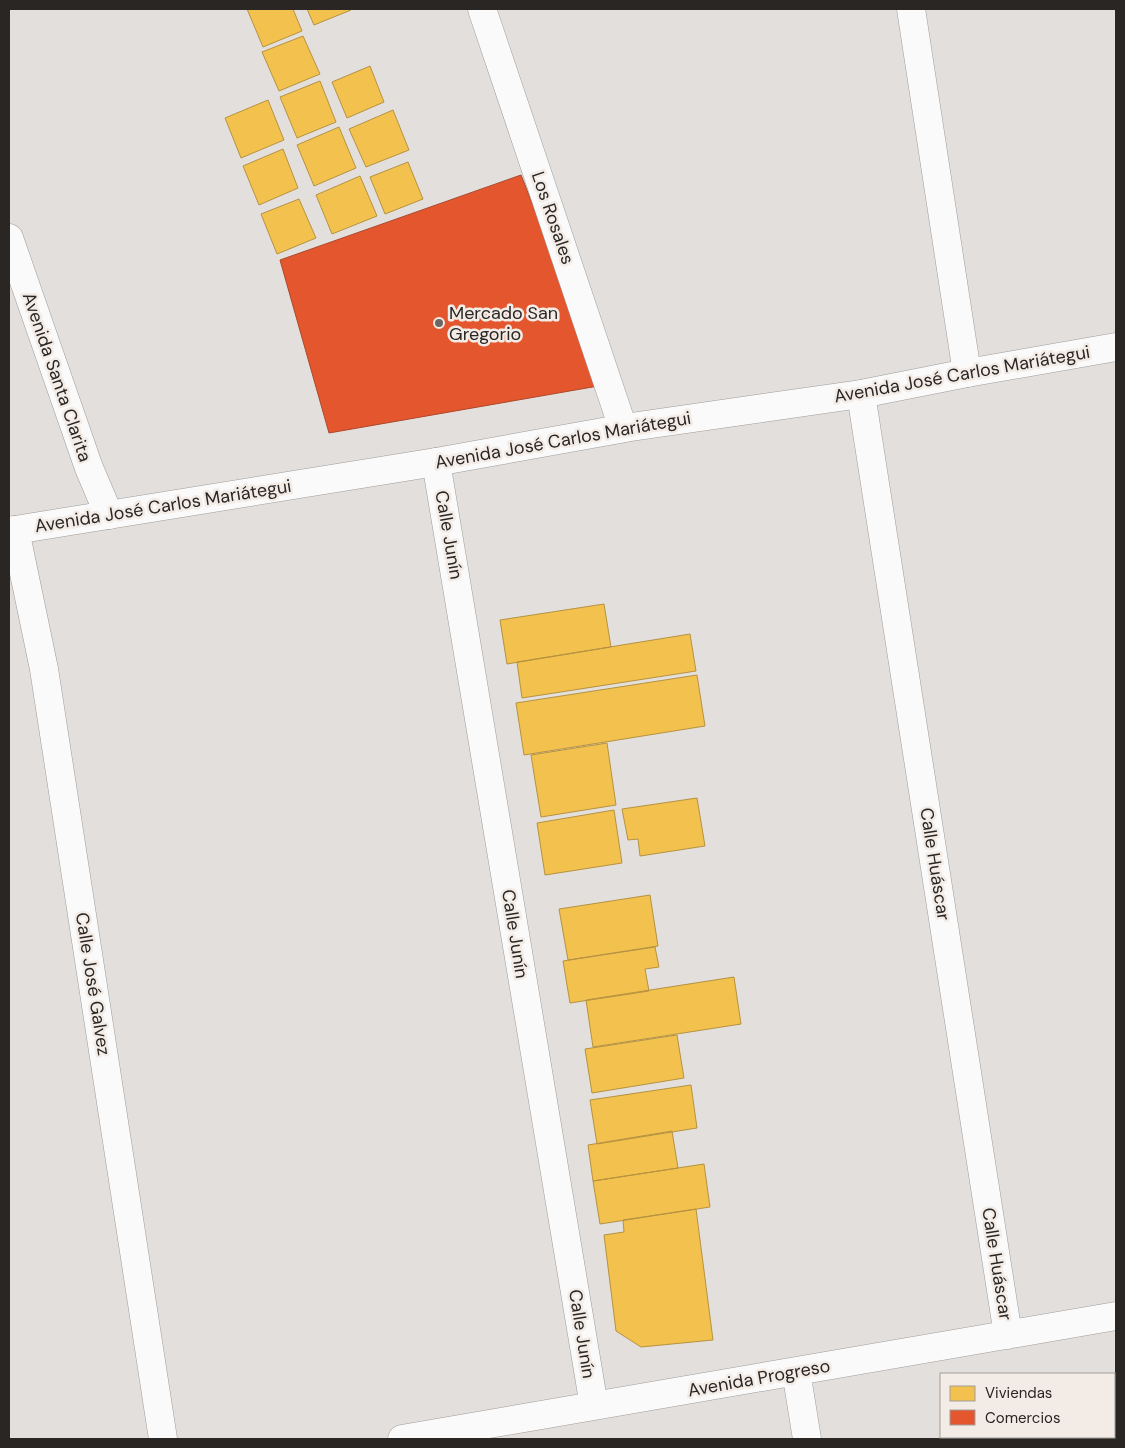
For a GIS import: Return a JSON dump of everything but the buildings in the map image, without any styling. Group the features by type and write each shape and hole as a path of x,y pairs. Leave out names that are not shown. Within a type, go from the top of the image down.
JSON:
{"street":[{"name":"Los Rosales","path":"482,9 623,428"},
{"path":"911,9 967,373"},
{"name":"Avenida Santa Clarita","path":"9,238 89,468 109,515"},
{"name":"Avenida José Carlos Mariátegui","path":"12,531 436,462 623,428 861,394 1116,347"},
{"name":"Calle Huáscar","path":"861,394 1008,1335"},
{"name":"Calle Junín","path":"436,462 594,1406"},
{"name":"Calle José Galvez","path":"12,531 44,669 163,1439"},
{"name":"Avenida Progreso","path":"402,1439 434,1436 594,1406 1116,1316"},
{"path":"796,1371 807,1439"}],"place":[{"name":"Mercado San Gregorio","path":"439,323"}]}
